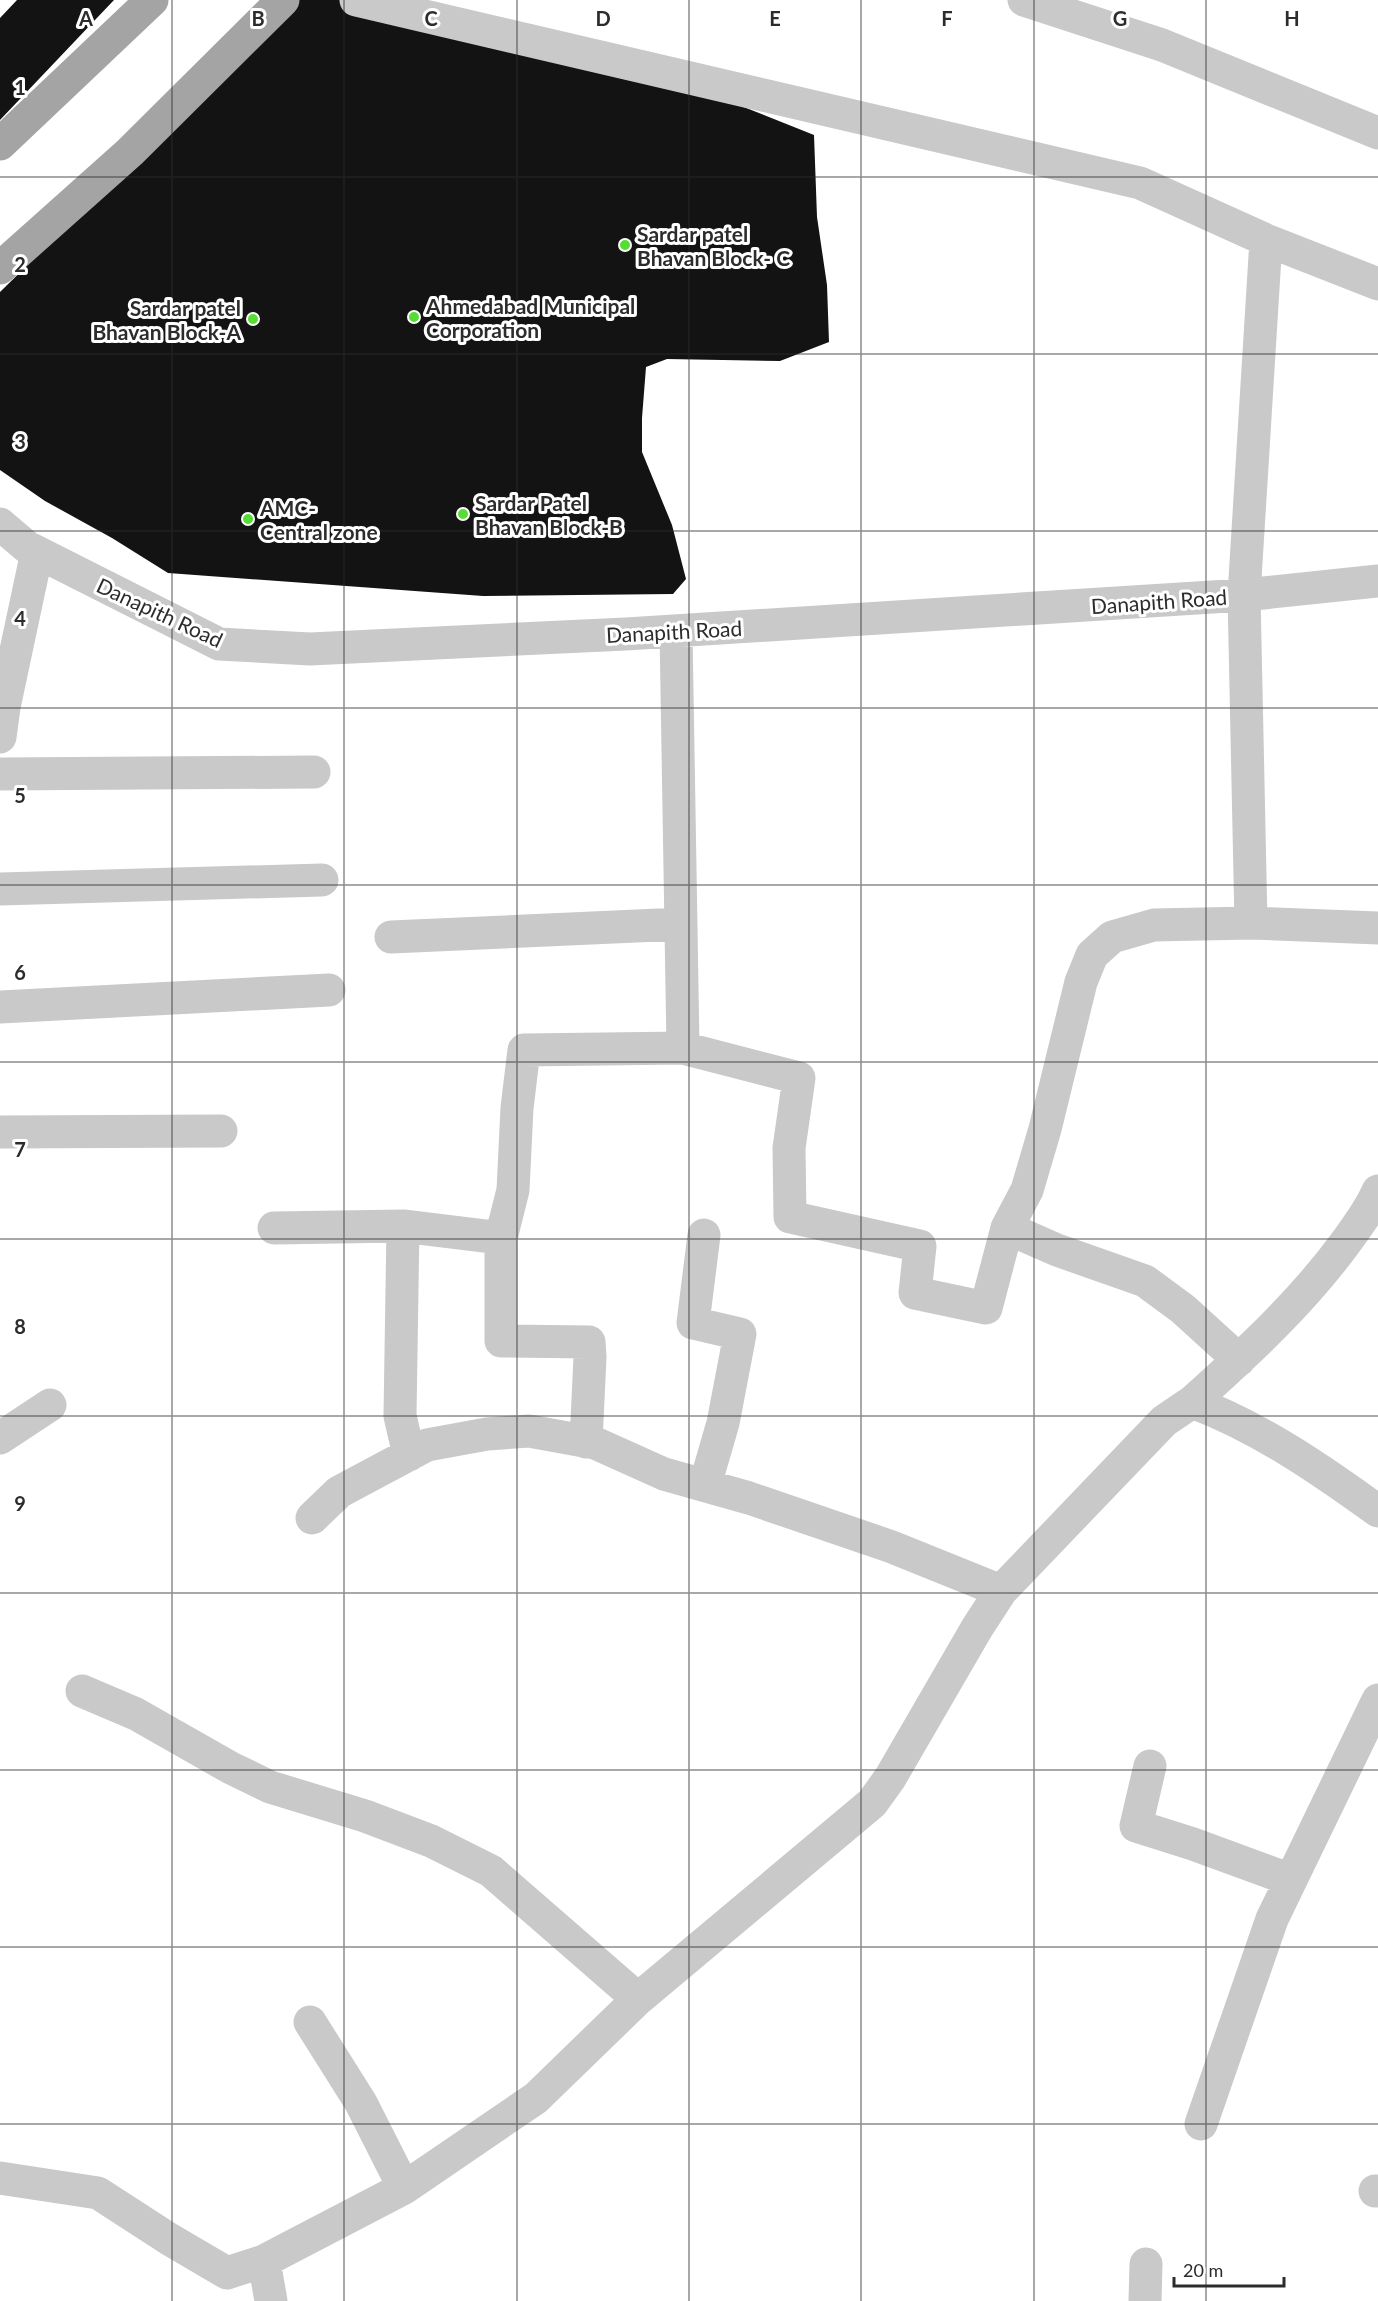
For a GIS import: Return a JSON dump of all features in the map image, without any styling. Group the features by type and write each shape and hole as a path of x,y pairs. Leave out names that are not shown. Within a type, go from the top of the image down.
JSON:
{"main road":[{"path":"0,144 152,0"},
{"path":"0,268 130,152 283,0"}],"street":[{"path":"356,0 1140,183 1266,240 1378,284"},
{"path":"1024,0 1162,45 1378,133"},
{"path":"1251,923 1244,596 1266,240"},
{"name":"Danapith Road","path":"0,524 27,547 219,644 310,649 676,631 1244,596 1378,580"},
{"path":"0,737 4,707 37,552"},
{"path":"676,631 682,1048"},
{"path":"0,774 314,772"},
{"path":"0,889 322,880"},
{"path":"586,1442 589,1342 501,1341 501,1238 513,1190 517,1108 524,1050 682,1048 799,1078 789,1148 790,1217 920,1246 915,1293 986,1308 1007,1228 1028,1190 1081,982 1092,955 1112,937 1154,925 1251,923 1378,927"},
{"path":"391,937 681,924"},
{"path":"0,1007 329,990"},
{"path":"0,1132 221,1131"},
{"path":"0,2178 98,2193 168,2240 227,2273 264,2261 404,2188 536,2097 638,1999 872,1803 890,1778 976,1628 1001,1591 1164,1421 1192,1402 1257,1344 1326,1270 1372,1205 1378,1191"},
{"path":"274,1228 402,1226 487,1234 501,1238"},
{"path":"402,1226 400,1416 409,1455"},
{"path":"1007,1228 1057,1250 1145,1281 1183,1309 1239,1360"},
{"path":"704,1235 693,1323 740,1334 723,1423 705,1485"},
{"path":"1192,1402 1227,1415 1329,1476 1378,1511"},
{"path":"0,1438 50,1405"},
{"path":"312,1518 339,1492 427,1445 487,1434 529,1431 595,1443 664,1474 749,1498 892,1547 1001,1591"},
{"path":"82,1691 136,1714 231,1768 270,1787 387,1824 431,1841 491,1871 638,1999"},
{"path":"1201,2124 1272,1918 1378,1700"},
{"path":"1150,1766 1136,1827 1193,1844 1291,1880"},
{"path":"310,2022 361,2103 404,2188"},
{"path":"264,2261 272,2301"},
{"path":"1145,2301 1146,2264"}],"building":[{"path":"17,0 114,0 0,120 0,18"},
{"name":"Ahmedabad Municipal Corporation","path":"298,0 339,0 553,55 731,102 814,135 817,217 827,285 829,342 780,361 667,359 646,367 642,452 672,525 686,579 673,594 483,596 168,573 112,538 45,501 0,470 0,292"}],"place":[{"name":"Sardar patel Bhavan Block- C","path":"625,245"},
{"name":"Ahmedabad Municipal Corporation","path":"414,317"},
{"name":"Sardar patel Bhavan Block-A","path":"253,319"},
{"name":"Sardar Patel Bhavan Block-B","path":"463,514"},
{"name":"AMC- Central zone","path":"248,519"}]}
